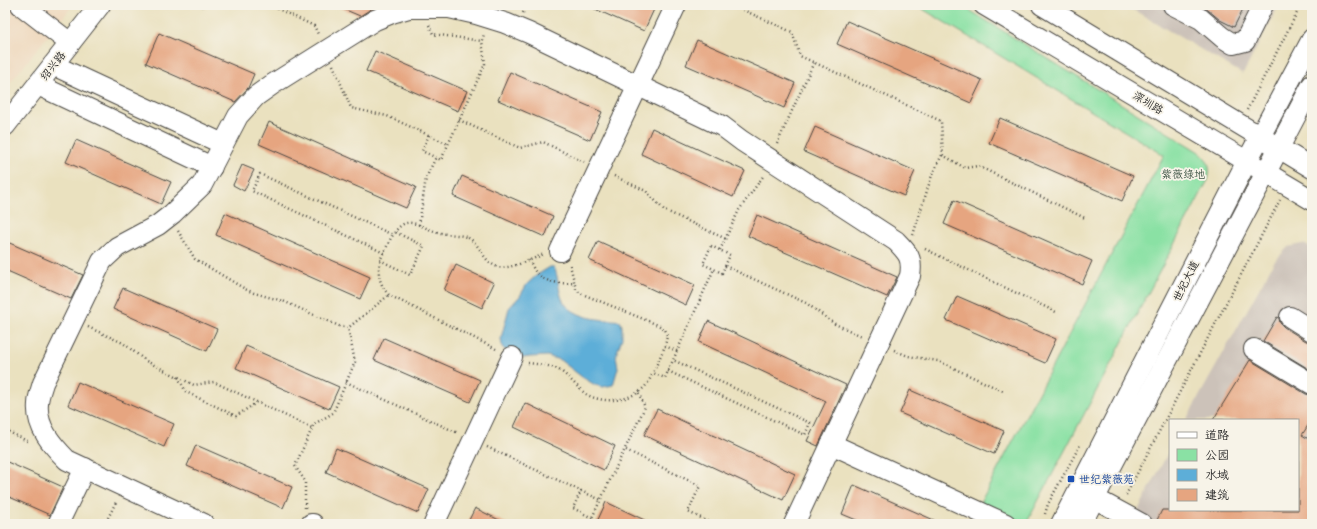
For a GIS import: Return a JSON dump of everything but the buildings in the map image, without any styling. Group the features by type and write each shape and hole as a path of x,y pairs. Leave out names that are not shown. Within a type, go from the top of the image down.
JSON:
{"street":[{"path":"20,5 70,43"},
{"name":"绍兴路","path":"5,126 100,5"},
{"path":"560,251 676,5"},
{"name":"深圳路","path":"984,5 1312,200"},
{"path":"1042,5 1312,168"},
{"path":"1173,5 1201,19 1222,38 1233,44 1245,41 1264,5"},
{"path":"204,524 68,460 55,448 42,427 38,414 38,404 43,383 102,261 117,247 158,225 172,214 202,185 238,116 256,96 375,20 409,8 449,8 488,18 529,33 722,126 772,161 896,242 908,246 912,266 910,276 794,524"},
{"name":"世纪大道","path":"1061,524 1247,161 1312,39"},
{"path":"53,65 223,144"},
{"path":"38,85 212,167"},
{"name":"世纪大道","path":"1081,524 1312,85"},
{"path":"1290,317 1312,331"},
{"path":"1254,349 1312,384"},
{"path":"434,524 512,357"},
{"path":"831,444 1006,524"},
{"path":"58,524 84,468"},
{"path":"1094,498 1142,524"}],"path":[{"path":"270,5 314,26 351,108 387,116 448,144"},
{"path":"721,5 727,8 728,5"},
{"path":"732,5 792,32 800,56 941,121 943,155 932,175 908,246 1058,313"},
{"path":"421,8 433,34 482,41"},
{"path":"429,135 422,151 441,160 485,64 482,41 488,18"},
{"path":"720,250 739,210 772,161 814,62"},
{"path":"943,155 965,168 978,166 1085,218"},
{"path":"419,225 426,178 436,157"},
{"path":"380,260 410,275 424,246 260,174 252,191 384,253"},
{"path":"1117,511 1288,186"},
{"path":"172,214 176,227 195,259 245,289 283,301 339,326 348,328"},
{"path":"410,222 430,230 470,239 485,259 497,267 505,268 553,251 560,251 567,256 576,289 580,293 665,329 667,336 665,346 648,382 638,392 627,398 605,400 593,397 585,393 565,373 556,368 523,362 389,295 380,284 378,276 380,260 394,234 402,224 410,222"},
{"path":"711,246 730,255 722,273 714,269 703,264 711,246"},
{"path":"529,260 536,273 548,280 560,283 574,283"},
{"path":"653,372 665,378 714,269"},
{"path":"348,328 389,295"},
{"path":"74,320 123,343 146,361 194,385 214,382 312,428"},
{"path":"310,519 305,481 295,466 314,424 333,413 355,362 348,328"},
{"path":"665,346 677,352"},
{"path":"668,372 805,435 810,423 674,360"},
{"path":"178,377 186,392 236,416 257,402"},
{"path":"589,524 626,450 645,407 638,392"},
{"path":"626,450 700,486 688,512 714,524"},
{"path":"592,518 573,508 579,496 582,491 601,500"}],"shaded area":[{"path":"5,5 73,5 5,89"},
{"path":"1125,5 1279,5 1243,74"},
{"path":"1302,244 1312,247 1312,524 1131,524 1169,451 1169,511 1299,511 1299,419 1187,419 1274,262 1288,247"}],"green space":[{"name":"紫薇绿地","path":"916,5 961,5 1199,152 1208,164 1208,180 1026,524 969,524 1164,155"}],"water":[{"path":"550,267 554,267 561,297 569,308 578,314 588,317 601,320 620,321 622,326 622,338 616,355 618,368 613,385 603,387 595,385 560,360 547,356 522,358 502,347 501,338 509,308 520,296 527,284 537,275"}],"place":[{"name":"世纪紫薇苑","path":"1071,479"}]}
